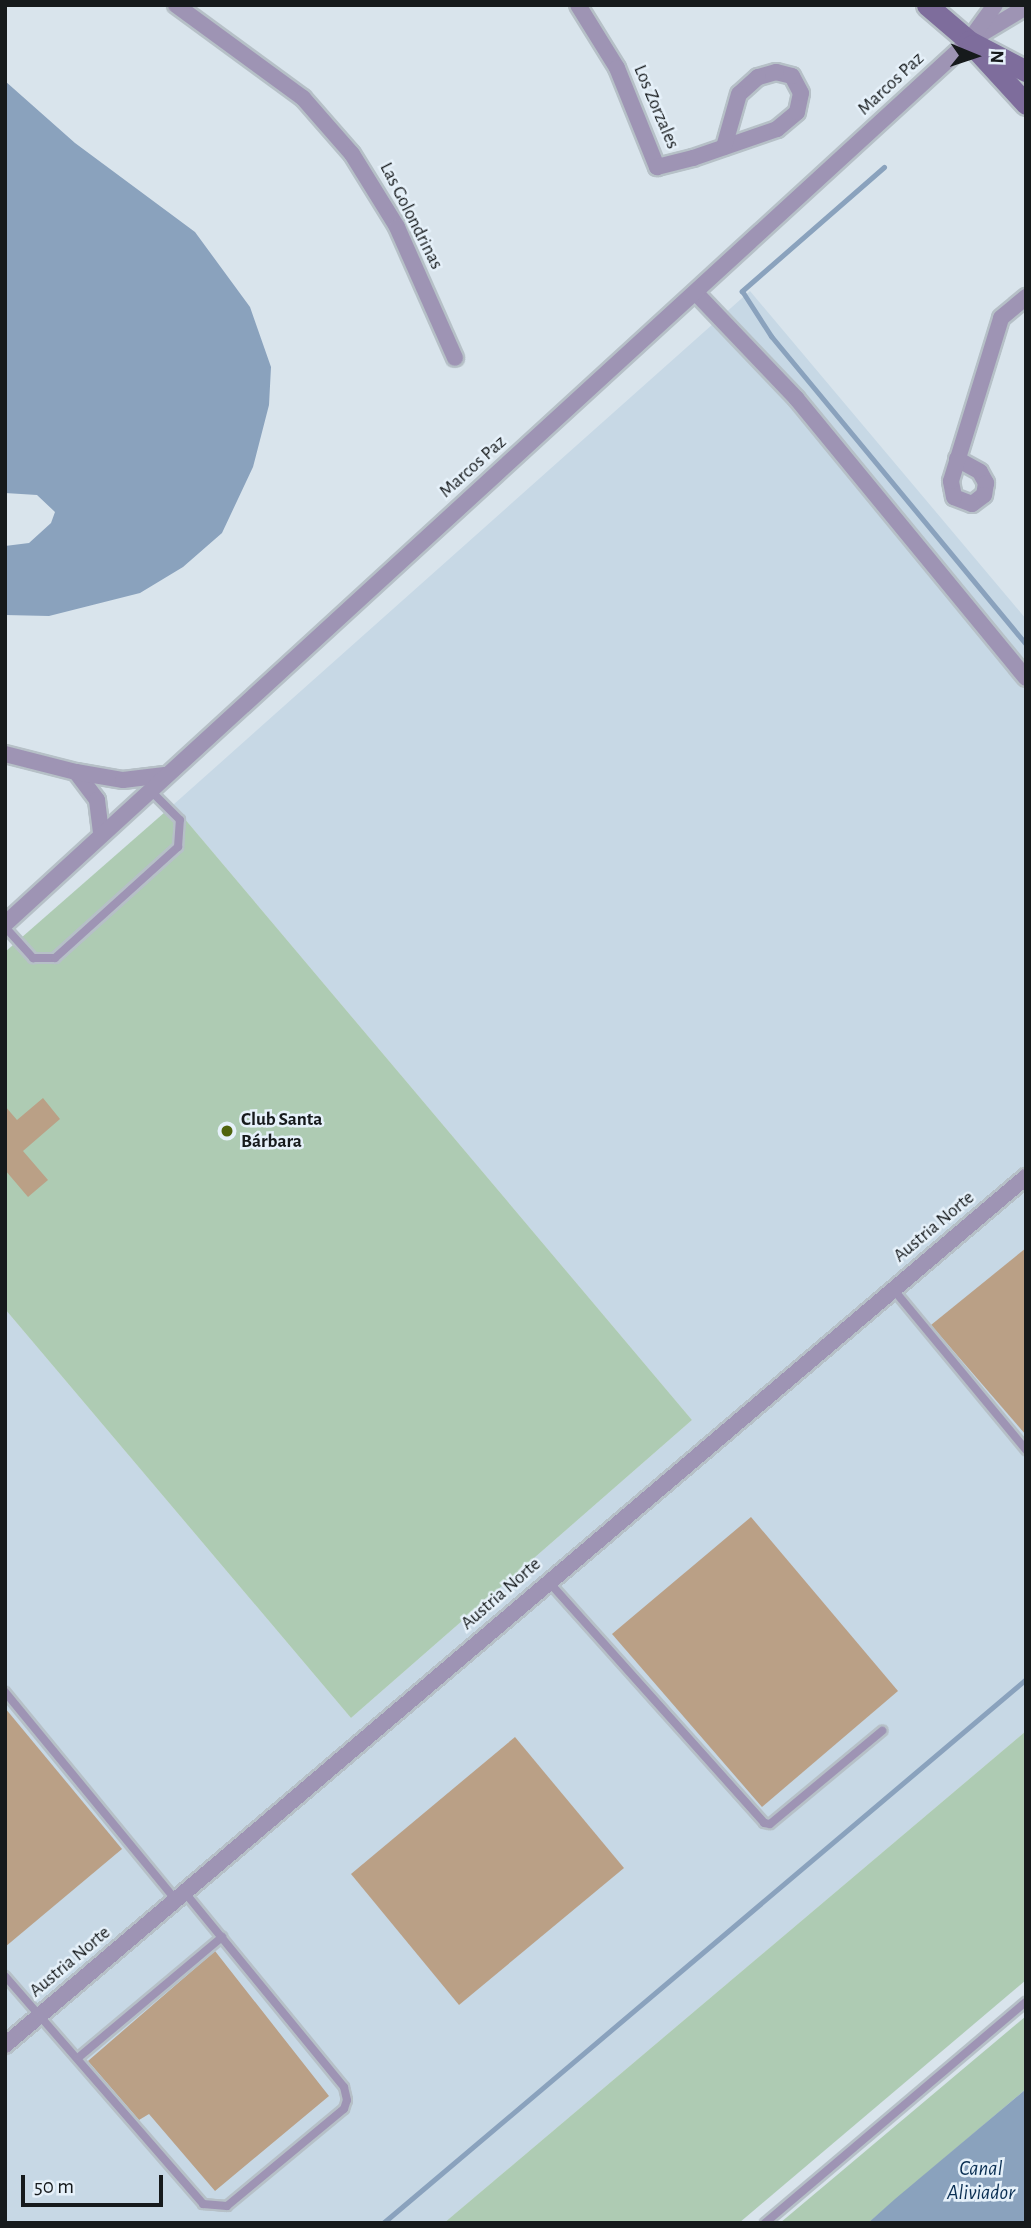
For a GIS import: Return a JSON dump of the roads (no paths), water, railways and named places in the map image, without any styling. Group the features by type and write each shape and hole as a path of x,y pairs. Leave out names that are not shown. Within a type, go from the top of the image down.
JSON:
{"street":[{"name":"Las Golondrinas","path":"176,5 303,99 352,154 397,227 455,358"},
{"name":"Los Zorzales","path":"578,5 617,68 657,167 724,146 777,129 797,112 801,93 792,76 776,72 758,77 739,94 724,146"},
{"path":"928,5 969,41 1026,104"},
{"path":"969,41 995,5"},
{"path":"969,41 1026,7"},
{"path":"969,41 1026,71"},
{"name":"Marcos Paz","path":"5,926 165,775 969,41"},
{"path":"696,293 796,398 1026,678"},
{"path":"957,459 1001,318 1026,297"},
{"path":"5,754 76,772 123,780 165,775"},
{"path":"5,764 25,760"},
{"path":"76,772 97,800 100,835"},
{"name":"Austria Norte","path":"5,2045 1026,1177"}],"lane":[{"path":"5,926 33,958 55,958 178,847 180,820 150,789"},
{"path":"893,1289 1026,1450"},
{"path":"548,1581 764,1823 770,1824 882,1731"},
{"path":"5,1692 181,1897 222,1937 344,2087 344,2109 227,2206 203,2204 79,2057 5,1976"},
{"path":"79,2057 222,1937"},
{"path":"765,2223 1026,2002"}],"water":[{"path":"5,81 75,143 195,232 250,307 271,367 269,405 253,467 222,533 183,567 140,593 49,616 5,615 5,546 29,543 51,523 55,512 37,495 5,493"},
{"name":"Canal Aliviador","path":"1026,2089 1026,2223 868,2223 895,2199"}],"waterway":[{"path":"884,167 742,291 771,336 1026,644"},
{"path":"383,2223 1026,1679"}],"place":[{"name":"Club Santa Bárbara","path":"227,1131"}]}
